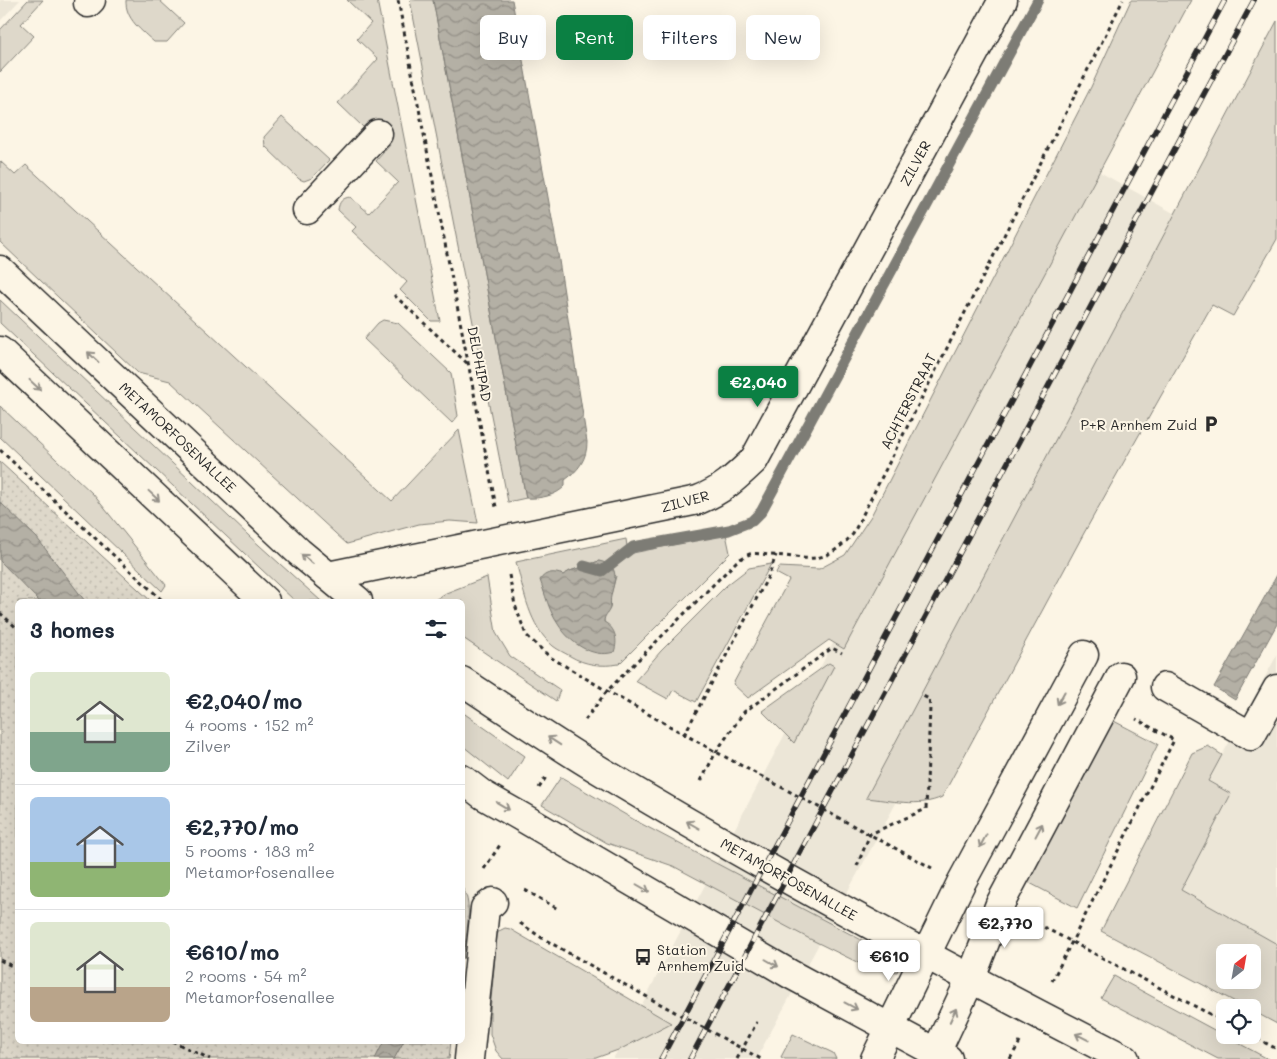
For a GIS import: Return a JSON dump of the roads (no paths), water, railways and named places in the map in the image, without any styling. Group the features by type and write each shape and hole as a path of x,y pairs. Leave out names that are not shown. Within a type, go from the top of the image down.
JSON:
{"main road":[{"name":"ZILVER","path":"328,576 698,500 716,493 730,483 754,460 1003,0"},
{"path":"307,210 378,134"},
{"name":"METAMORFOSENALLEE","path":"0,270 299,552 356,599"},
{"path":"0,351 263,599"},
{"path":"875,1059 961,883 1084,655"},
{"path":"465,781 514,813 782,969 939,1057 1000,904 1121,676"},
{"name":"METAMORFOSENALLEE","path":"465,683 599,770 735,850 970,978 1125,1059"},
{"path":"1165,687 1251,736 1277,689"},
{"path":"469,1059 485,908 493,902"}],"water":[{"path":"433,0 512,0 515,15 480,15 480,60 523,60 556,241 587,442 584,459 578,468 565,480 565,486 547,496 526,498"},
{"path":"0,502 37,538 83,599 37,599 0,561"},
{"path":"599,561 611,566 615,574 610,608 604,622 613,631 616,644 614,652 606,654 590,651 568,637 552,614 540,580 547,574 556,573 563,575"},
{"path":"1277,575 1277,624 1235,700 1214,687"},
{"path":"382,1044 402,1044 394,1059 375,1059"}],"waterway":[{"path":"584,566 602,571 633,547 729,530 752,521 761,512 1038,0"}],"railway":[{"path":"661,1059 1225,0"},
{"path":"690,1059 1254,0"}],"place":[{"name":"P+R Arnhem Zuid","path":"1211,424"},
{"name":"Station Arnhem Zuid","path":"643,957"}]}
